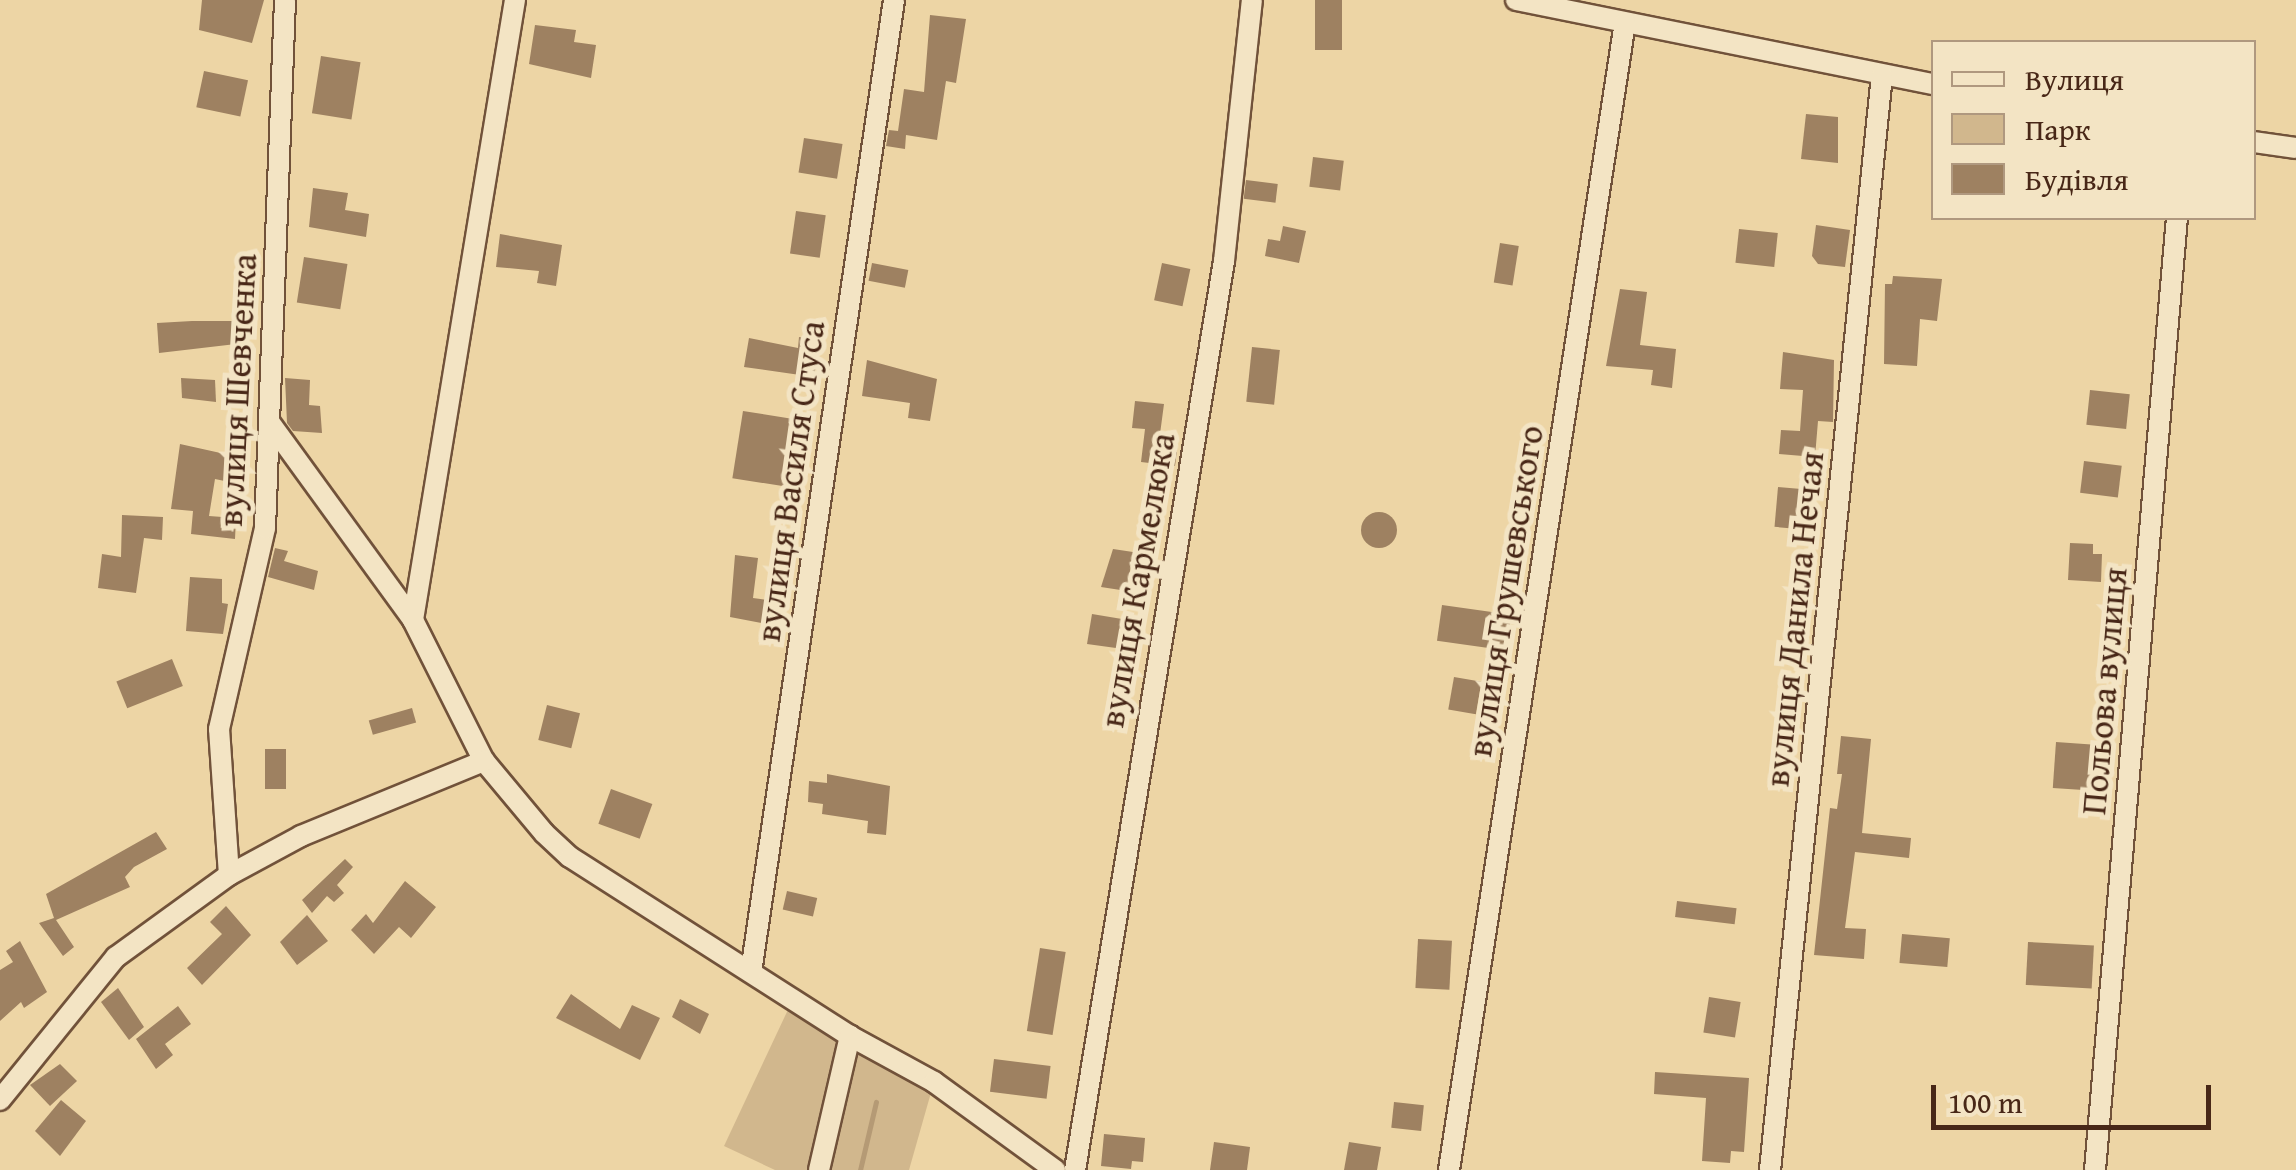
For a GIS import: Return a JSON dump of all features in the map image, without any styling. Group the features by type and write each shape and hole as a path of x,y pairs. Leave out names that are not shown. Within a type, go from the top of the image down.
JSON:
{"street":[{"name":"вулиця Шевченка","path":"229,874 218,729 265,528 285,0"},
{"path":"413,620 515,0"},
{"name":"вулиця Василя Стуса","path":"752,972 894,0"},
{"name":"вулиця Кармелюка","path":"1075,1170 1224,261 1252,0"},
{"path":"1516,0 1931,83"},
{"name":"вулиця Грушевського","path":"1449,1170 1624,22"},
{"name":"вулиця Данила Нечая","path":"1770,1170 1882,74"},
{"path":"2256,142 2296,148"},
{"name":"Польова вулиця","path":"2095,1170 2177,220"},
{"path":"270,422 413,620 484,761 570,857 850,1036 934,1082 1056,1170"},
{"path":"0,1100 116,958 229,874 301,836 484,761"},
{"path":"819,1170 850,1036"}],"green space":[{"path":"793,999 934,1082 909,1170 775,1170 724,1146"}],"building":[{"path":"202,0 264,0 252,43 199,30"},
{"path":"1315,0 1342,0 1342,50 1315,50"},
{"path":"930,15 966,19 956,83 946,81 937,140 906,135 905,149 886,146 889,130 898,131 904,89 924,92"},
{"path":"535,25 576,30 574,42 596,45 591,78 529,64"},
{"path":"321,56 361,62 351,120 312,113"},
{"path":"204,71 248,80 240,117 196,107"},
{"path":"1806,114 1838,117 1838,163 1801,159"},
{"path":"804,138 843,144 837,179 799,173"},
{"path":"1313,157 1344,161 1340,191 1309,187"},
{"path":"1246,180 1278,184 1275,203 1244,199"},
{"path":"313,188 348,193 345,210 369,214 366,237 309,227"},
{"path":"796,211 826,215 820,258 790,254"},
{"path":"1816,225 1850,230 1845,267 1818,264 1812,256"},
{"path":"1283,226 1306,231 1299,263 1265,256 1268,239 1280,241"},
{"path":"1739,229 1778,233 1774,267 1735,263"},
{"path":"500,234 562,245 556,286 537,283 539,271 496,267"},
{"path":"1500,243 1519,246 1513,285 1494,283"},
{"path":"304,257 347,264 340,309 297,302"},
{"path":"872,263 908,270 905,288 869,281"},
{"path":"1162,263 1190,269 1182,306 1154,300"},
{"path":"1893,276 1942,279 1937,321 1920,319 1917,366 1884,364 1885,284 1892,284"},
{"path":"1620,289 1647,292 1640,345 1676,349 1672,388 1651,385 1653,370 1606,366"},
{"path":"234,321 236,344 159,353 157,323"},
{"path":"799,337 820,341 814,377 744,367 749,338 798,348"},
{"path":"1252,347 1280,350 1274,405 1246,402"},
{"path":"1783,352 1834,360 1833,422 1818,421 1815,457 1779,454 1781,430 1800,431 1803,390 1780,389"},
{"path":"867,360 937,379 930,421 908,418 910,403 862,396"},
{"path":"181,378 215,380 216,402 182,398"},
{"path":"285,378 310,380 309,405 320,406 322,433 293,431 287,423"},
{"path":"2090,390 2130,394 2126,429 2086,425"},
{"path":"1135,401 1164,404 1158,449 1177,452 1175,466 1141,462 1145,429 1132,428"},
{"path":"743,411 796,419 786,487 732,478"},
{"path":"180,444 243,458 239,484 215,479 209,516 236,518 235,539 191,534 193,511 171,509"},
{"path":"2084,461 2122,466 2118,497 2080,493"},
{"path":"1778,487 1813,490 1809,530 1775,527"},
{"path":"1379,512 1392,517 1397,530 1392,543 1379,548 1366,543 1361,530 1366,517"},
{"path":"122,515 163,517 162,540 144,538 136,593 98,588 102,554 121,557"},
{"path":"2070,543 2093,544 2093,554 2102,554 2101,582 2068,580"},
{"path":"275,548 288,551 284,561 318,571 314,590 268,577"},
{"path":"1113,549 1133,552 1127,591 1101,587"},
{"path":"735,555 758,558 753,598 768,600 766,624 730,617"},
{"path":"190,577 222,579 222,603 228,604 223,634 186,631"},
{"path":"1442,605 1511,615 1506,650 1437,641"},
{"path":"1092,614 1128,620 1116,648 1087,644"},
{"path":"172,659 183,686 127,708 116,681"},
{"path":"1454,677 1482,682 1476,714 1448,709"},
{"path":"547,705 580,713 571,748 538,740"},
{"path":"412,708 416,722 373,735 369,720"},
{"path":"1841,736 1871,739 1862,833 1911,838 1909,858 1855,852 1845,928 1866,929 1864,959 1814,955 1830,808 1837,809 1842,774 1837,774"},
{"path":"2056,742 2102,745 2099,791 2053,788"},
{"path":"265,749 286,749 286,789 265,789"},
{"path":"827,774 890,786 886,835 867,833 868,821 822,814 823,804 808,802 809,781 827,783"},
{"path":"611,789 652,804 640,839 598,824"},
{"path":"156,832 167,849 134,867 125,877 130,887 56,920 74,947 63,956 39,923 54,918 46,894"},
{"path":"345,859 353,867 337,885 344,893 334,902 327,896 312,913 302,900"},
{"path":"405,881 436,907 411,938 399,927 374,954 351,930 366,914 373,923"},
{"path":"787,891 817,898 813,916 783,910"},
{"path":"1677,901 1737,908 1735,924 1675,917"},
{"path":"226,906 251,935 202,985 187,968 222,934 210,922"},
{"path":"307,915 328,941 297,965 280,942"},
{"path":"1902,934 1950,938 1947,967 1899,963"},
{"path":"1418,939 1452,941 1449,990 1415,988"},
{"path":"20,941 47,992 24,1008 21,1002 0,1021 0,970 13,962 6,951"},
{"path":"2028,942 2094,945 2092,988 2026,985"},
{"path":"1040,948 1066,952 1053,1035 1027,1031"},
{"path":"118,988 144,1027 129,1040 101,1002"},
{"path":"571,994 620,1029 632,1005 660,1018 640,1060 556,1018"},
{"path":"1709,997 1741,1002 1735,1038 1703,1033"},
{"path":"680,999 709,1014 700,1034 672,1017"},
{"path":"178,1006 191,1024 165,1044 173,1055 156,1069 136,1039"},
{"path":"994,1059 1051,1066 1047,1099 990,1092"},
{"path":"60,1064 77,1081 50,1106 30,1085"},
{"path":"1655,1072 1749,1078 1744,1152 1731,1151 1730,1163 1702,1161 1706,1098 1654,1094"},
{"path":"61,1100 86,1121 60,1156 35,1131"},
{"path":"1394,1102 1424,1105 1421,1131 1391,1128"},
{"path":"1104,1134 1145,1138 1143,1162 1132,1161 1131,1169 1101,1166"},
{"path":"1214,1142 1250,1147 1247,1170 1210,1170"},
{"path":"1349,1142 1381,1147 1377,1170 1344,1170"}],"waterway":[{"path":"860,1170 876,1102"}]}
